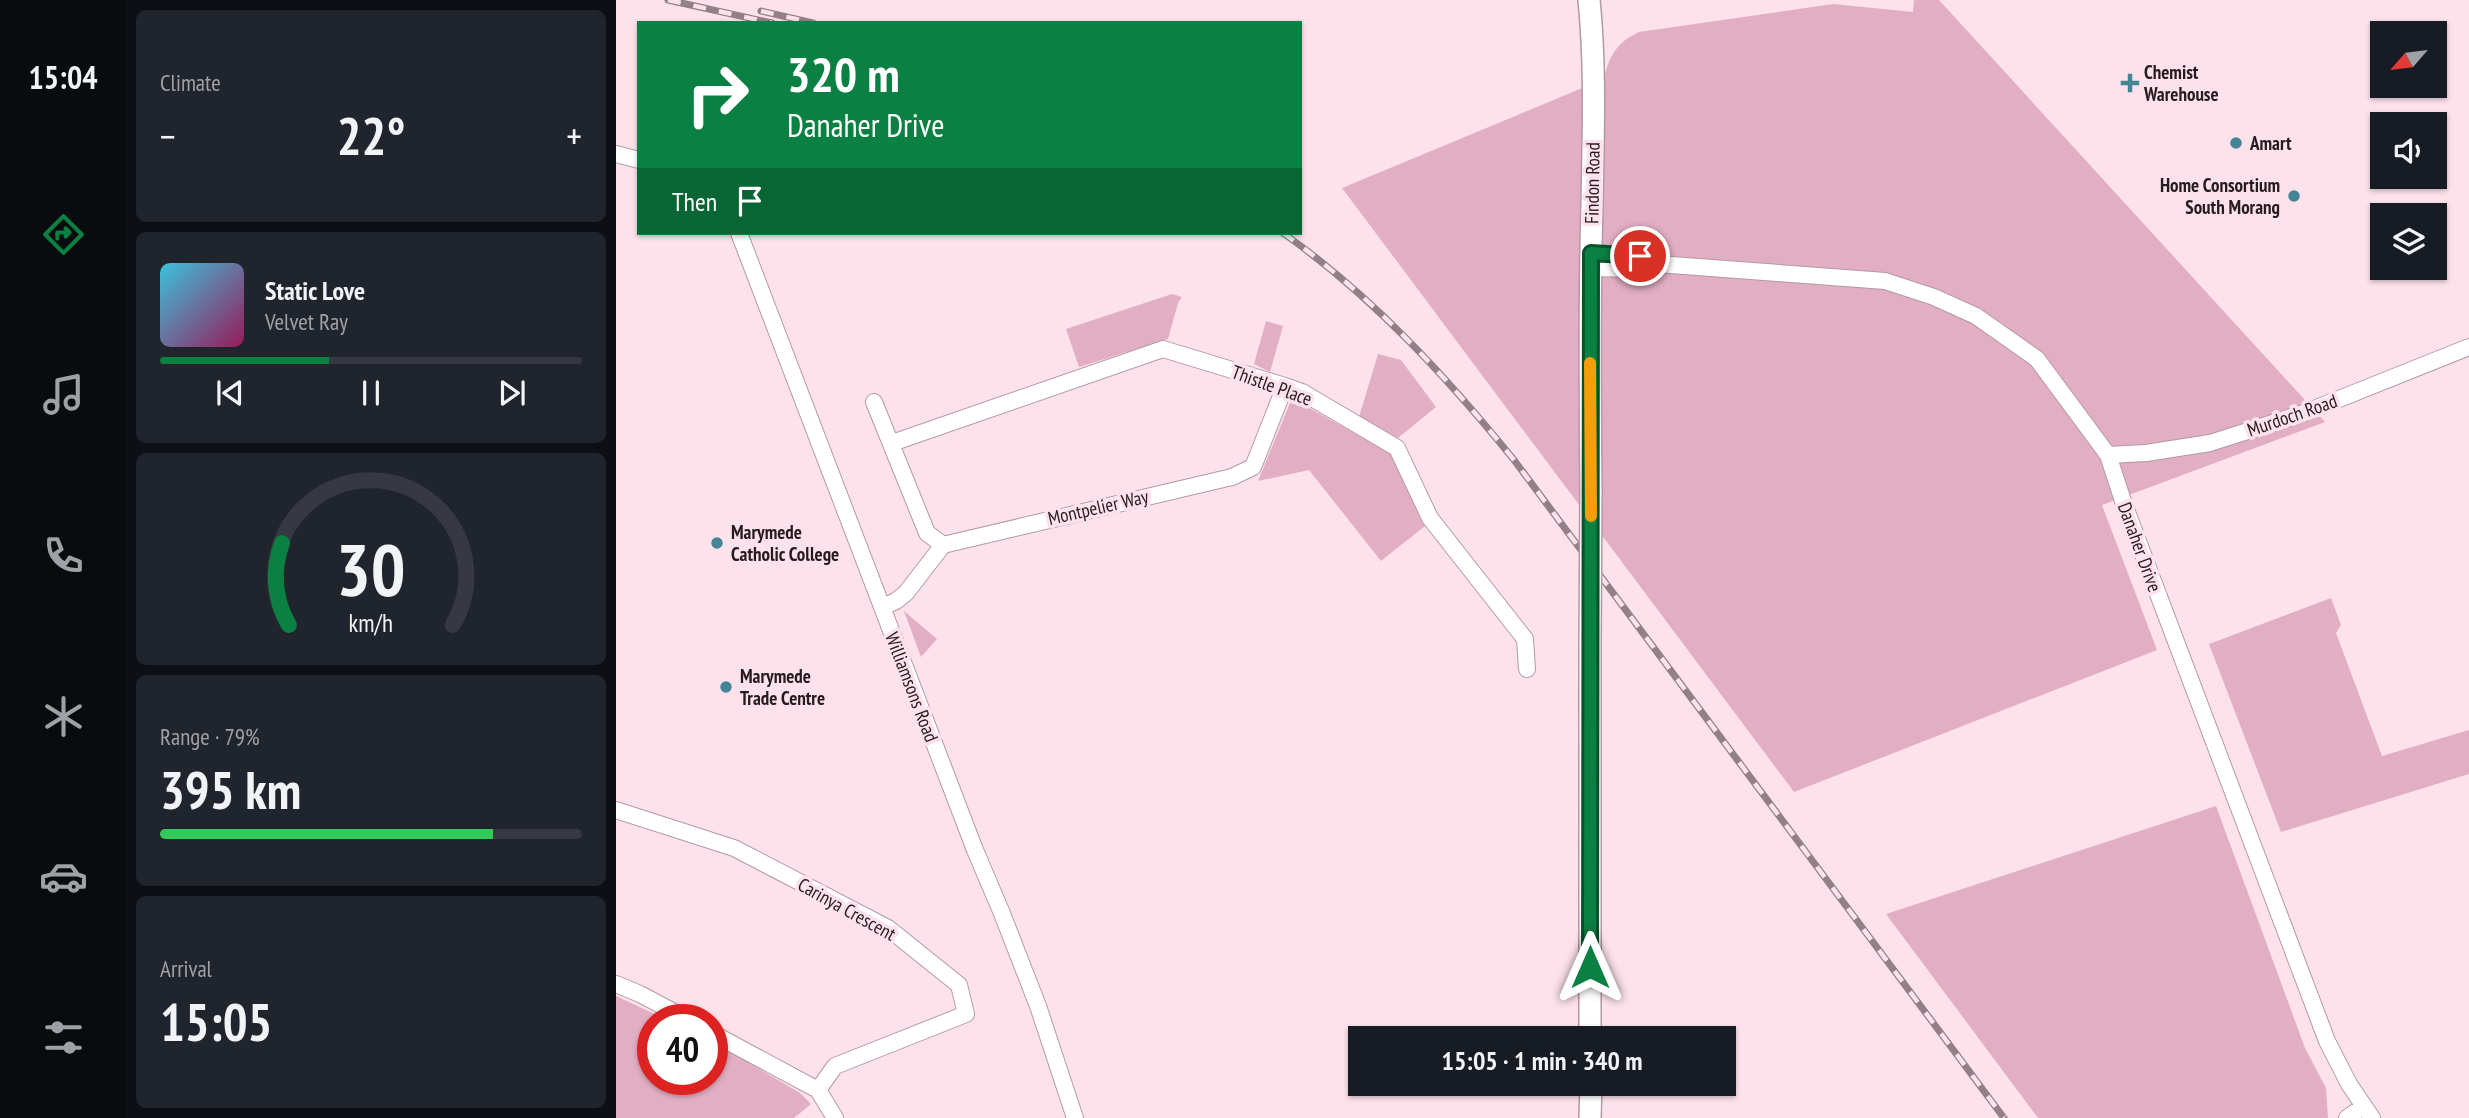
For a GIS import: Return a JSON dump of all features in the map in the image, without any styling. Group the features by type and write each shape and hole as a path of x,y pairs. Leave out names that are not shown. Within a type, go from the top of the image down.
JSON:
{"street":[{"name":"Findon Road","path":"1589,0 1593,79 1590,1026"},
{"path":"616,154 637,159"},
{"name":"Williamsons Road","path":"732,235 747,256"},
{"name":"Williamsons Road","path":"740,235 975,850 1038,1006 1074,1118"},
{"name":"Danaher Drive","path":"1591,260 1640,256 1658,264 1885,281 1934,297 1976,316 2037,359 2108,455 2124,504 2327,1041 2349,1084 2368,1112"},
{"name":"Murdoch Road","path":"2108,455 2146,453 2210,443 2304,413 2469,347"},
{"name":"Thistle Place","path":"892,443 1163,349 1302,392 1397,447 1430,518 1525,639 1527,669"},
{"name":"Montpelier Way","path":"943,545 1232,477 1247,471 1253,467 1285,386"},
{"path":"874,402 927,533 943,545 906,593 882,607"},
{"name":"Carinya Crescent","path":"616,810 734,848 888,928 960,985 966,1014 835,1066 818,1090"},
{"path":"616,984 659,1004"},
{"path":"728,1042 818,1090 835,1118"},
{"path":"1590,1118 1591,1096"},
{"path":"2347,1118 2368,1112"}],"shaded area":[{"path":"1914,0 1939,0 2325,422 2102,505 2157,650 1794,792 1342,188 1604,79 1608,63 1615,51 1625,40 1639,32 1833,4 1913,12"},
{"path":"1172,294 1182,297 1168,339 1079,367 1066,329"},
{"path":"1266,321 1283,326 1270,372 1254,364"},
{"path":"1378,354 1401,360 1436,407 1398,438 1359,417"},
{"path":"1292,398 1391,454 1425,526 1381,561 1309,470 1258,481"},
{"path":"2331,598 2341,625 2336,633 2382,756 2469,730 2469,774 2281,832 2209,644"},
{"path":"904,611 937,639 921,657"},
{"path":"2216,806 2305,1048 2326,1088 2328,1118 2038,1118 1886,914"},
{"path":"616,996 637,1006 637,1095 728,1095 728,1050 800,1093 811,1104 794,1118 616,1118"}],"railway":[{"path":"668,0 763,21"},
{"path":"761,11 804,21"},
{"path":"1286,235 1316,257 1377,310 1462,398 1514,460 2004,1118"}],"slow traffic":[{"path":"1590,363 1591,516"}],"place":[{"name":"Chemist Warehouse","path":"2130,83"},
{"name":"Amart","path":"2236,143"},
{"name":"Home Consortium South Morang","path":"2294,196"},
{"name":"Marymede Catholic College","path":"717,543"},
{"name":"Marymede Trade Centre","path":"726,687"}],"route":[{"path":"1590,967 1591,253 1640,256"}]}
